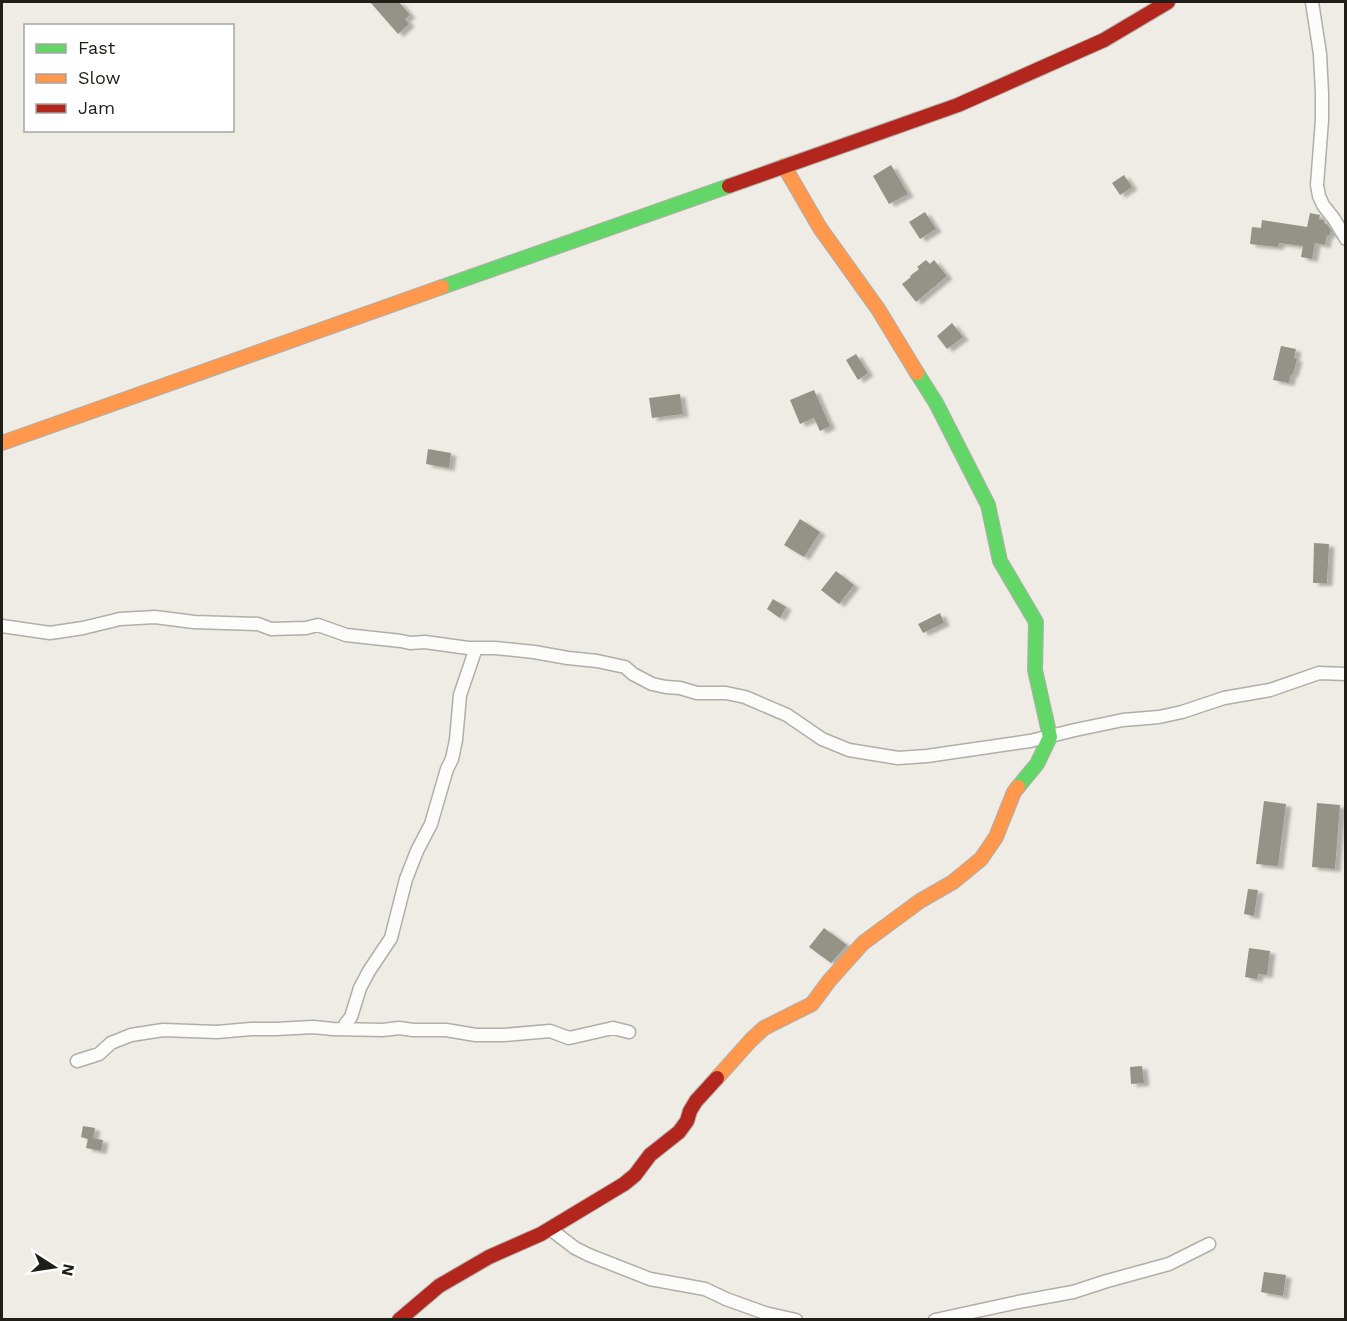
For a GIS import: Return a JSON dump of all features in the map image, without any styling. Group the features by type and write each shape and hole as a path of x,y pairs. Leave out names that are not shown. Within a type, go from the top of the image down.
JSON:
{"street":[{"path":"2,443 958,105 1104,40 1168,2"},
{"path":"1312,2 1320,54 1322,93 1317,185 1323,205 1346,239"},
{"path":"399,1320 439,1286 489,1257 550,1230 635,1175 650,1155 679,1132 696,1101 750,1040 764,1028 812,1004 863,943 920,900 953,882 981,859 996,837 1014,792 1037,764 1050,737 1035,670 1036,622 1000,561 988,505 936,403 878,309 820,228 784,166"},
{"path":"2,626 50,633 120,619 155,618 258,624 271,629 306,628 318,625 346,635 410,643 425,642 468,648 534,652 597,661 625,667 652,684 697,693 726,693 745,697 787,715 822,740 849,750 898,758 937,755 1021,742 1123,720 1160,717 1224,698 1270,690 1319,673 1346,674"},
{"path":"344,1029 351,1017 360,988 391,938 406,879 431,824 452,759 460,695 476,648"},
{"path":"77,1061 99,1054 111,1043 131,1035 163,1030 217,1032 313,1027 383,1030 399,1028 446,1030 476,1035 550,1031 569,1038 613,1028 629,1032"},
{"path":"550,1230 589,1255 650,1279 705,1288 726,1299 765,1313 796,1320"},
{"path":"935,1320 1072,1292 1169,1264 1209,1244"}],"building":[{"path":"370,2 399,2 410,15 405,19 409,24 398,34"},
{"path":"891,165 908,194 889,204 873,176"},
{"path":"1124,175 1132,187 1120,195 1112,183"},
{"path":"925,212 936,229 920,239 909,222"},
{"path":"1310,213 1320,215 1319,219 1324,220 1331,230 1330,235 1327,235 1325,245 1315,243 1312,259 1301,257 1303,246 1279,243 1278,247 1250,244 1252,227 1261,228 1262,220 1307,227"},
{"path":"926,260 930,264 934,260 947,276 916,302 902,284"},
{"path":"952,323 963,337 947,349 937,336"},
{"path":"1281,346 1296,349 1294,358 1297,359 1289,383 1273,380"},
{"path":"856,354 868,373 858,380 846,360"},
{"path":"814,390 830,426 820,431 814,418 800,424 790,400"},
{"path":"680,394 683,414 652,418 649,398"},
{"path":"428,449 451,453 449,468 426,464"},
{"path":"800,519 820,532 804,557 784,545"},
{"path":"1314,543 1329,544 1327,583 1313,583"},
{"path":"836,571 854,585 839,604 821,590"},
{"path":"773,599 786,607 780,618 767,609"},
{"path":"940,613 944,623 923,633 918,624"},
{"path":"1264,801 1286,804 1278,866 1256,864"},
{"path":"1317,803 1340,805 1335,869 1312,867"},
{"path":"1248,889 1258,890 1254,916 1244,914"},
{"path":"824,928 847,945 831,963 809,947"},
{"path":"1249,948 1270,951 1267,975 1258,974 1257,979 1245,977"},
{"path":"1142,1066 1144,1083 1131,1084 1130,1067"},
{"path":"83,1126 95,1128 93,1138 103,1140 101,1151 86,1148 88,1139 81,1137"},
{"path":"1264,1272 1286,1275 1283,1296 1261,1292"}],"traffic: fast":[{"path":"442,287 729,186"},
{"path":"917,373 936,403 988,505 1000,561 1036,622 1035,670 1050,737 1037,764 1018,787"}],"traffic: slow":[{"path":"784,166 820,228 878,309 917,373"},
{"path":"2,443 442,287"},
{"path":"717,1078 764,1028 812,1004 863,943 920,901 953,882 981,859 996,837 1018,787"}],"traffic: jam":[{"path":"729,186 958,105 1104,40 1168,2"},
{"path":"399,1320 439,1286 489,1257 541,1234 624,1184 635,1175 650,1155 679,1132 696,1101 717,1078"}]}
